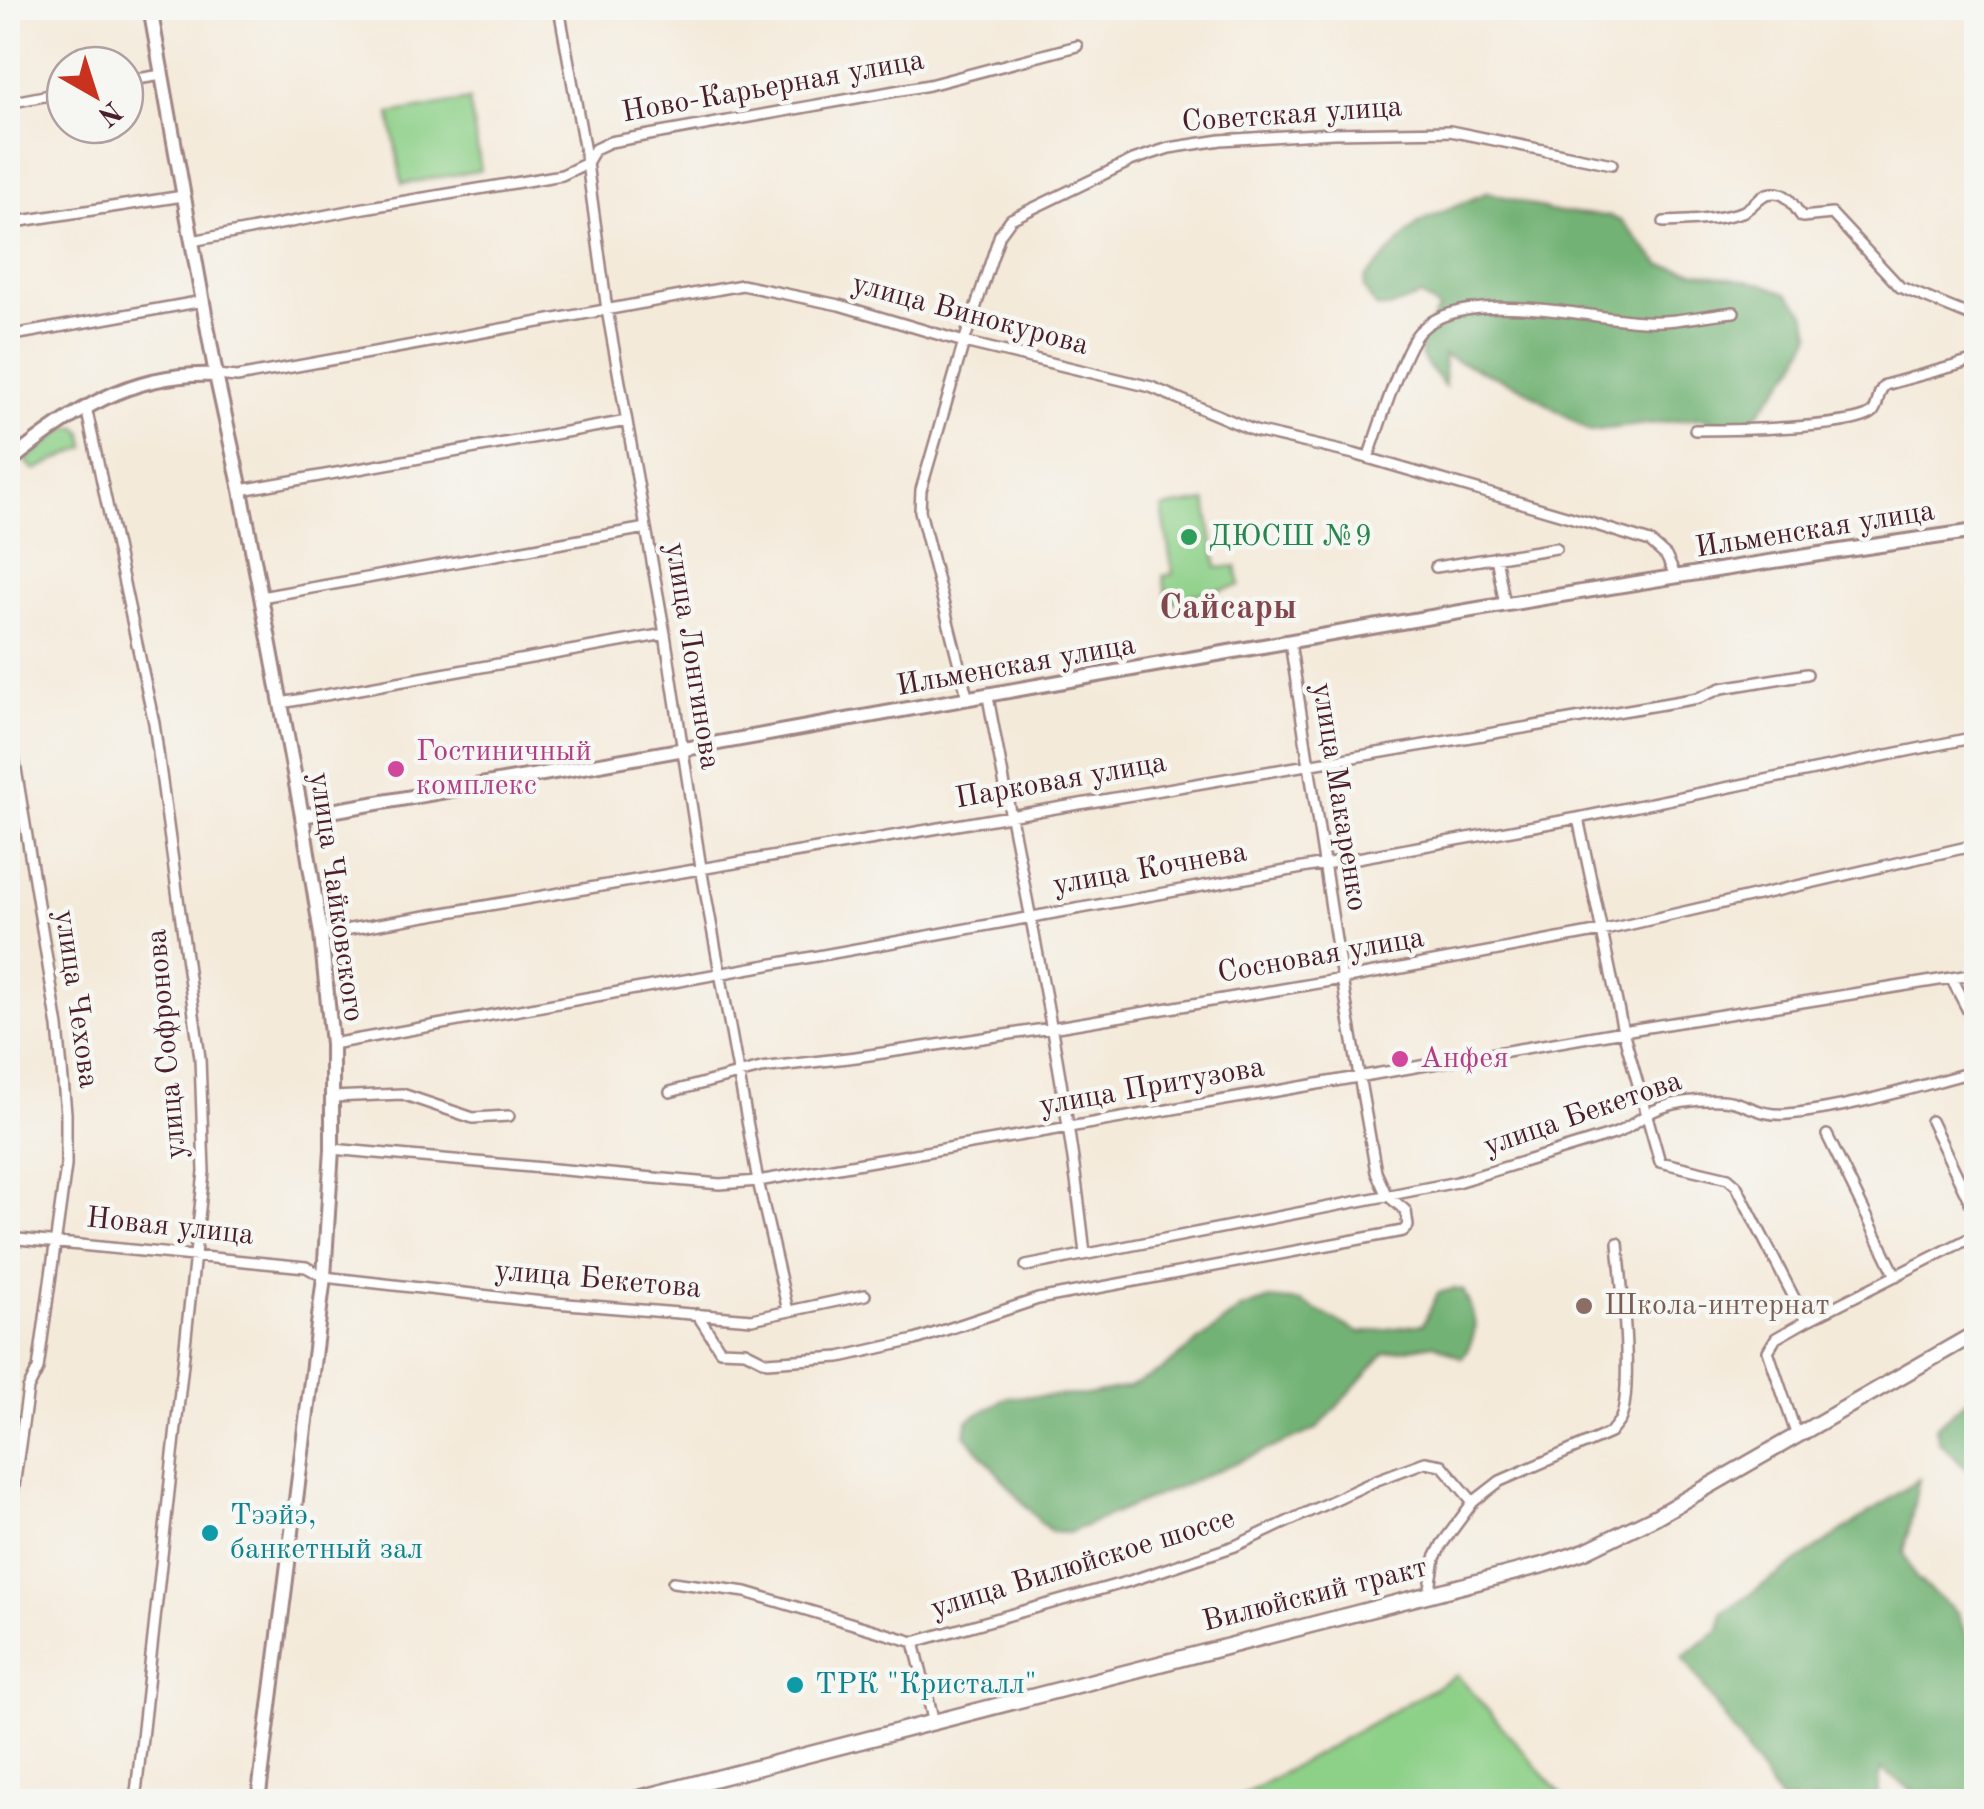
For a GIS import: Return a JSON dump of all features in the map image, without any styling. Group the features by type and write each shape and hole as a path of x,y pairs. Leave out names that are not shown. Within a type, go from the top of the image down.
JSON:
{"main road":[{"name":"улица Чайковского","path":"150,8 302,816 321,934 332,1044 332,1149 324,1277 258,1802"},
{"path":"8,463 50,429 120,389 190,374 216,375"},
{"name":"Ильменская улица","path":"302,816 1290,642 1976,531"},
{"name":"Вилюйский тракт","path":"624,1802 1547,1564 1655,1517 1976,1333"}],"street":[{"name":"улица Лонгинова","path":"558,8 665,634 700,868 758,1181 788,1311"},
{"name":"Ново-Карьерная улица","path":"192,241 562,175 587,163 595,149 610,142 929,85 1077,46"},
{"path":"145,78 162,75"},
{"path":"8,103 45,96"},
{"name":"Советская улица","path":"968,700 920,510 920,490 1000,234 1011,219 1133,160 1169,148 1222,140 1450,131 1612,164"},
{"path":"1664,222 1712,220 1748,210 1758,197 1774,193 1788,197 1802,217 1832,214 1900,287 1976,318"},
{"path":"8,223 183,196"},
{"name":"улица Винокурова","path":"216,375 237,376 742,285 839,304 964,342 1151,388 1255,431 1368,458 1650,542 1666,556 1676,577"},
{"path":"8,336 203,301"},
{"path":"1368,458 1410,345 1424,327 1445,314 1465,308 1542,310 1644,321 1734,312"},
{"path":"1695,430 1846,422 1869,416 1878,391 1885,385 1976,360"},
{"name":"улица Софронова","path":"86,406 154,723 200,1058 204,1172 198,1255 135,1802"},
{"path":"242,490 628,421"},
{"path":"261,597 646,528"},
{"path":"1436,567 1556,548"},
{"path":"1496,557 1505,606"},
{"path":"281,703 665,634"},
{"name":"улица Макаренко","path":"697,1314 714,1344 726,1352 745,1351 778,1363 840,1357 914,1340 1038,1299 1403,1231 1410,1218 1386,1194 1376,1172 1290,642"},
{"name":"Парковая улица","path":"321,934 1698,698 1722,688 1807,674"},
{"path":"988,697 1051,1028 1081,1206 1085,1254"},
{"name":"улица Чехова","path":"8,720 58,1027 66,1114 66,1166 38,1369 36,1380 28,1389 9,1521"},
{"name":"улица Кочнева","path":"332,1044 1578,818 1976,738"},
{"path":"1578,818 1622,1031 1660,1162 1728,1178 1736,1185 1806,1322"},
{"name":"Сосновая улица","path":"670,1092 761,1068 1051,1028 1342,980 1601,931 1976,845"},
{"name":"улица Притузова","path":"332,1149 720,1184 758,1181 1622,1031 1976,974"},
{"path":"1951,978 1976,1026"},
{"name":"улица Бекетова","path":"1026,1266 1475,1177 1614,1134 1632,1127 1645,1115 1678,1104 1722,1100 1765,1115 1784,1115 1976,1072"},
{"path":"332,1097 402,1094 472,1118 509,1116"},
{"path":"1931,1121 1976,1215"},
{"path":"1828,1135 1896,1276"},
{"path":"1796,1436 1768,1351 1776,1338 1976,1236"},
{"name":"Новая улица","path":"8,1238 306,1267 324,1277"},
{"path":"1429,1594 1435,1558 1473,1502 1500,1481 1610,1432 1620,1420 1624,1406 1625,1336 1618,1242"},
{"name":"улица Бекетова","path":"324,1277 543,1302 752,1319 865,1295"},
{"name":"улица Вилюйское шоссе","path":"914,1642 1130,1581 1235,1546 1425,1462 1442,1465 1473,1502"},
{"path":"673,1582 746,1592 914,1642 934,1723"}],"green space":[{"path":"469,100 481,170 402,184 390,114"},
{"path":"1488,192 1550,211 1609,216 1621,221 1661,265 1763,284 1788,294 1804,311 1812,334 1795,367 1747,427 1699,418 1589,431 1521,387 1443,355 1445,386 1426,364 1420,349 1439,309 1421,296 1388,308 1376,307 1364,289 1365,278 1419,222"},
{"path":"77,427 83,433 86,447 35,470 25,461 66,429"},
{"name":"ДЮСШ №9","path":"1206,501 1217,568 1236,566 1240,586 1168,603 1163,576 1173,574 1162,508"},
{"path":"1463,1290 1474,1325 1472,1340 1462,1358 1434,1344 1385,1353 1317,1429 1068,1533 1052,1532 1040,1522 965,1435 968,1420 1008,1397 1085,1395 1129,1387 1162,1370 1240,1309 1270,1299 1301,1302 1360,1333 1423,1324 1438,1293"},
{"path":"1976,1391 1973,1474 1939,1442 1936,1427"},
{"path":"1919,1479 1904,1553 1916,1579 1957,1612 1976,1656 1976,1801 1927,1801 1881,1769 1877,1801 1780,1801 1683,1656 1720,1630 1722,1613"},
{"path":"1457,1675 1567,1801 1231,1802"}],"place":[{"name":"ДЮСШ №9","path":"1189,537"},
{"name":"Гостиничный комплекс","path":"396,769"},
{"name":"Анфея","path":"1400,1059"},
{"name":"Школа-интернат","path":"1584,1306"},
{"name":"Тээйэ, банкетный зал","path":"210,1533"},
{"name":"ТРК \"Кристалл\"","path":"795,1685"}],"district":[{"name":"Сайсары","path":"1228,608"}]}
